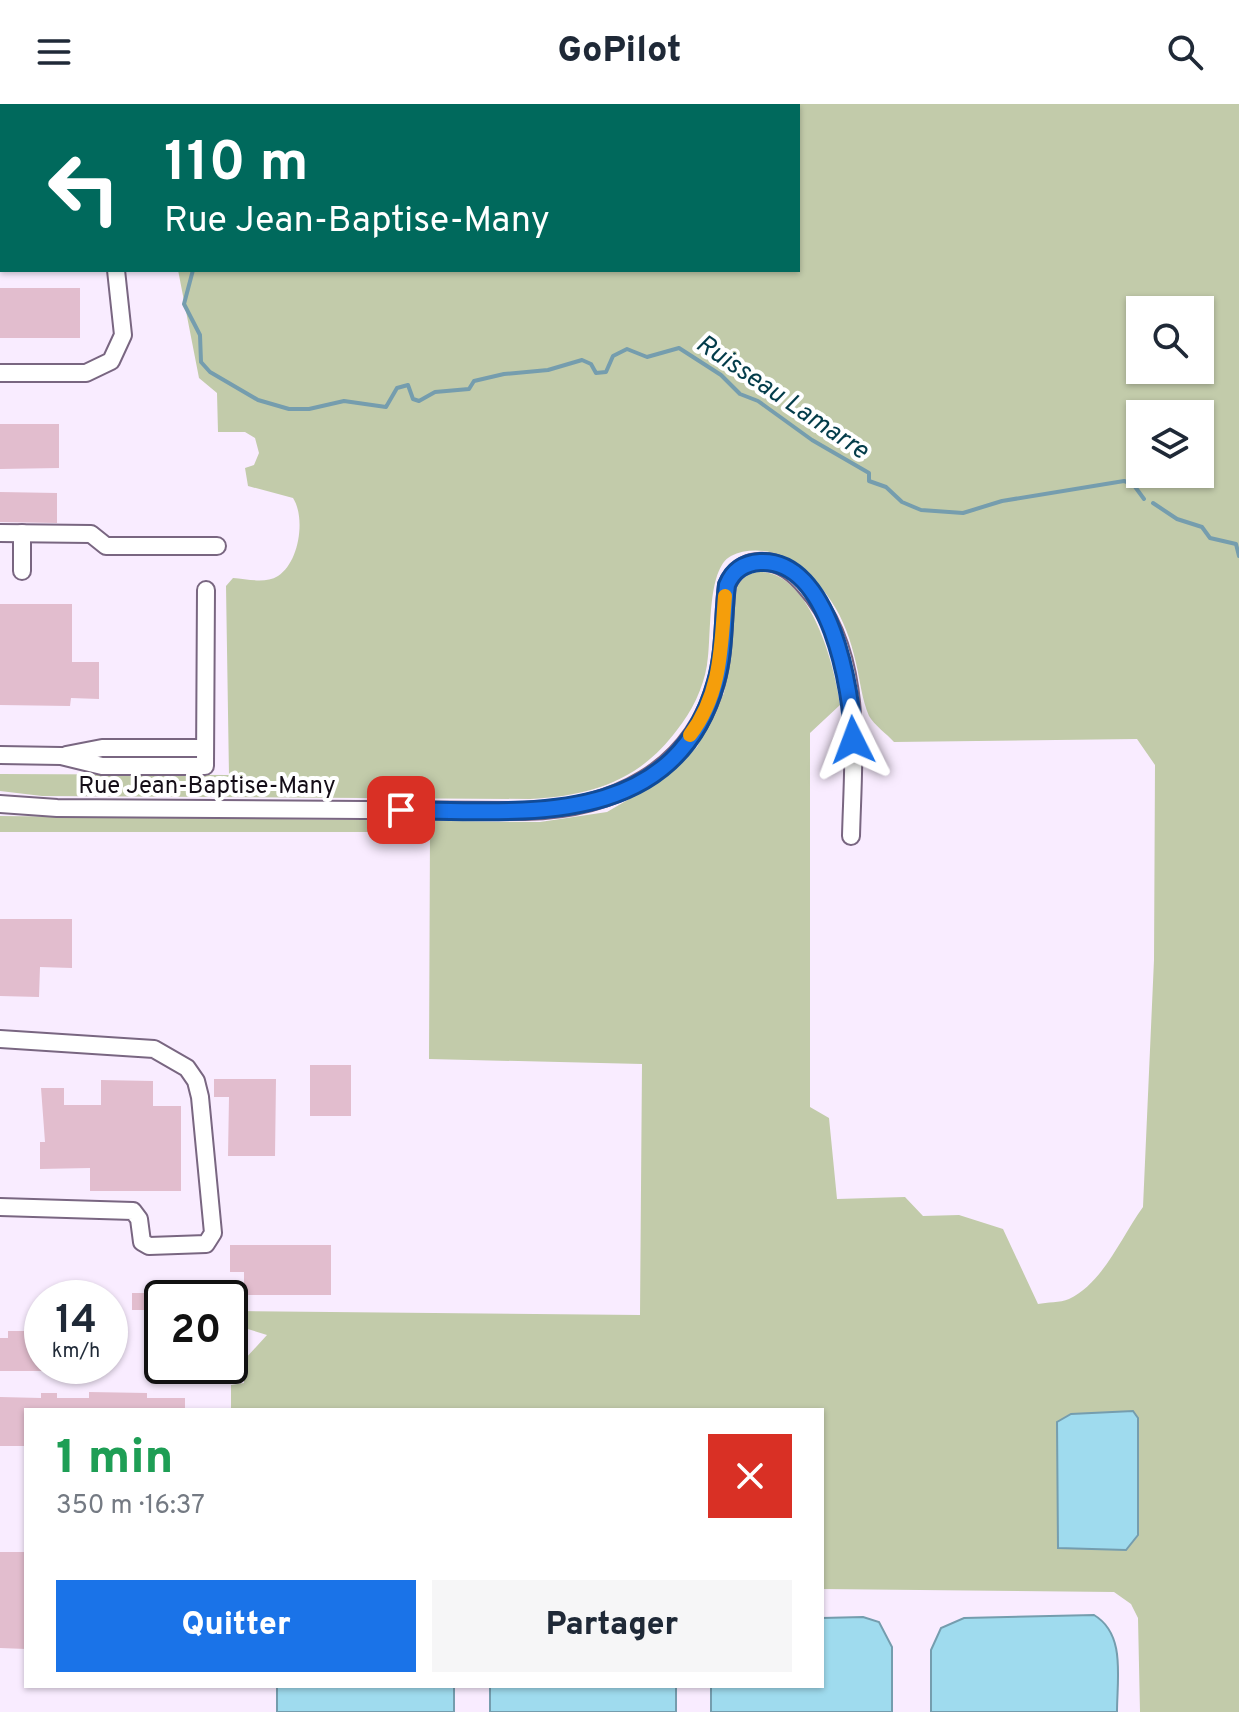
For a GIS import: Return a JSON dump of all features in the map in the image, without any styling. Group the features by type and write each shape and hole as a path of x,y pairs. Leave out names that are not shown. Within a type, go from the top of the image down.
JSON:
{"lane":[{"path":"0,373 86,373 111,361 123,335 116,272"},
{"path":"0,533 91,534 106,546 217,546"},
{"path":"22,533 22,571"},
{"name":"Rue Jean-Baptise-Many","path":"0,804 57,808 525,811 576,807 609,799 656,771 697,726 711,698 720,667 727,585 731,574 740,567 763,561 775,563 799,579 822,610 838,642 852,719 851,836"},
{"path":"0,755 61,756 102,766 205,766 206,590"},
{"path":"0,1039 154,1049 187,1068 196,1081 200,1097 213,1233 206,1244 149,1246 142,1242 139,1219 133,1211 0,1207"}],"green space":[{"path":"800,104 1239,104 1239,1712 1140,1712 1138,1618 1131,1604 1114,1592 824,1589 824,1408 231,1408 231,1385 248,1384 248,1356 267,1335 248,1329 248,1311 640,1315 642,1064 429,1059 430,832 0,832 0,816 540,822 607,812 665,778 697,747 724,693 737,587 744,578 754,573 779,577 807,605 818,625 833,668 840,705 810,733 810,1107 829,1118 837,1199 905,1197 923,1216 959,1215 1003,1229 1038,1304 1069,1299 1092,1282 1143,1207 1154,960 1155,765 1137,739 894,742 869,716 852,646 832,601 798,566 777,554 757,550 731,556 717,575 705,674 692,707 677,730 647,762 593,789 530,799 42,796 0,791 0,774 229,775 226,586 233,578 268,580 278,576 291,561 300,528 293,498 248,486 245,468 254,465 259,453 255,438 245,432 218,432 217,393 199,378 178,272 800,272"}],"water":[{"path":"1133,1411 1138,1418 1138,1535 1126,1550 1058,1548 1057,1422 1071,1414"},
{"path":"1094,1615 1111,1633 1115,1645 1118,1658 1117,1712 931,1712 931,1650 941,1628 964,1618"},
{"path":"863,1617 879,1622 892,1647 892,1712 711,1712 711,1688 824,1688 824,1618"},
{"path":"277,1688 454,1688 454,1712 277,1712"},
{"path":"490,1688 676,1688 676,1712 490,1712"}],"building":[{"path":"0,288 80,288 80,338 0,338"},
{"path":"0,424 59,424 59,468 0,469"},
{"path":"0,492 57,493 57,523 0,522"},
{"path":"0,604 72,604 72,662 99,662 99,699 71,698 70,706 0,705"},
{"path":"0,919 72,919 72,968 40,967 39,997 0,996"},
{"path":"310,1065 351,1065 351,1116 310,1116"},
{"path":"214,1079 276,1079 275,1156 228,1156 229,1097 214,1097"},
{"path":"101,1080 153,1081 153,1106 181,1106 181,1191 90,1191 90,1168 40,1169 40,1142 45,1142 41,1088 64,1088 64,1105 101,1105"},
{"path":"230,1245 331,1245 331,1295 248,1295 248,1280 244,1280 244,1272 230,1272"},
{"path":"132,1293 144,1293 144,1310 132,1310"},
{"path":"8,1331 24,1331 24,1371 0,1371 0,1338 8,1338"},
{"path":"89,1392 147,1393 147,1398 185,1398 185,1408 24,1408 24,1446 0,1446 0,1397 41,1398 41,1393 57,1393 57,1398 89,1398"},
{"path":"0,1552 24,1552 24,1649 0,1648"}],"waterway":[{"name":"Ruisseau Lamarre","path":"192,272 184,304 200,335 201,362 210,372 258,400 289,409 309,409 344,401 386,407 397,388 408,385 413,399 419,401 435,392 469,389 474,381 504,374 548,370 582,360 591,364 596,373 606,372 613,356 627,349 647,357 679,348 721,375 740,394 758,401 812,440 869,473 869,481 886,487 902,502 921,510 963,513 1002,501 1124,481 1133,484 1144,499"},
{"name":"Ruisseau Lamarre","path":"1153,503 1177,519 1202,527 1210,538 1236,544 1239,556"}],"slow traffic":[{"path":"690,735 711,698 720,667 725,596"}],"route":[{"path":"401,810 559,810 609,799 656,771 672,758 697,726 711,698 720,667 727,585 731,574 740,567 763,561 787,569 799,579 831,625 849,686 853,740"}]}
